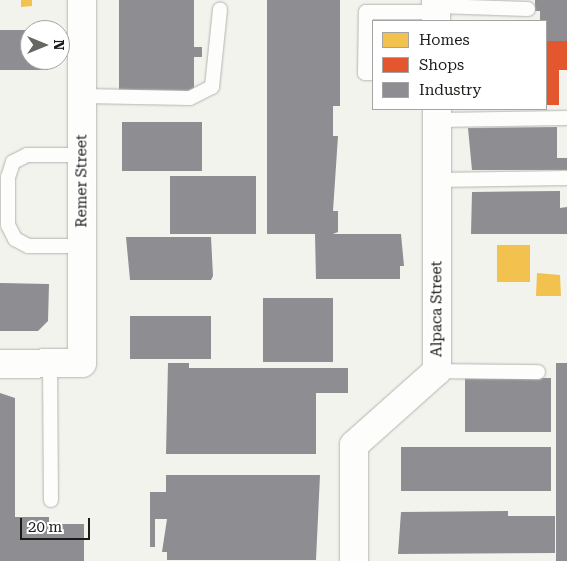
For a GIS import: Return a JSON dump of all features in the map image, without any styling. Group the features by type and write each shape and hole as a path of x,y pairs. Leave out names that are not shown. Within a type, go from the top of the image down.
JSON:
{"street":[{"name":"Remer Street","path":"50,363 82,363 82,0"},
{"name":"Alpaca Street","path":"354,561 354,445 438,371 437,115"},
{"path":"0,364 50,363"}],"lane":[{"path":"82,96 190,98 212,87 220,9"},
{"path":"372,73 365,73 366,12 528,9"},
{"path":"437,115 567,118"},
{"path":"82,155 26,155 13,162 8,177 8,225 15,239 28,246 82,246"},
{"path":"437,180 567,178"},
{"path":"50,363 51,500"},
{"path":"438,371 538,372"}],"building: Homes":[{"path":"21,0 32,0 32,6 21,7"},
{"path":"497,245 530,245 530,282 497,282"},
{"path":"537,273 560,275 561,296 536,296"}],"building: Shops":[{"path":"547,41 567,41 567,70 559,70 559,105 547,105"}],"building: Industry":[{"path":"119,0 194,0 194,47 202,47 202,57 194,57 194,91 119,91"},
{"path":"267,0 340,0 340,106 333,106 333,136 338,136 333,211 338,211 338,232 333,234 401,234 404,266 400,266 400,279 316,279 315,234 267,234"},
{"path":"535,0 567,0 567,41 547,41 547,20 540,20 540,11 535,11"},
{"path":"0,30 20,30 20,70 0,70"},
{"path":"122,122 202,122 202,171 122,171"},
{"path":"557,127 557,158 567,158 567,170 472,170 468,128"},
{"path":"170,176 256,176 256,234 170,234"},
{"path":"560,191 560,208 567,207 567,234 471,234 472,192"},
{"path":"126,237 211,237 213,276 211,280 130,280"},
{"path":"0,283 49,284 48,321 38,331 0,331"},
{"path":"263,298 333,298 333,362 263,362"},
{"path":"130,316 211,316 211,359 130,359"},
{"path":"168,363 189,363 189,368 348,368 348,393 316,393 316,454 166,454"},
{"path":"556,363 567,363 567,561 556,561"},
{"path":"465,378 551,378 551,432 465,432"},
{"path":"0,393 15,398 15,517 49,517 49,524 84,524 84,561 0,561"},
{"path":"401,447 551,447 551,491 401,491"},
{"path":"166,475 320,475 316,560 167,560 167,552 162,552 167,519 155,519 155,547 150,547 150,492 166,492"},
{"path":"508,511 508,516 555,516 555,553 398,554 401,512"}]}
